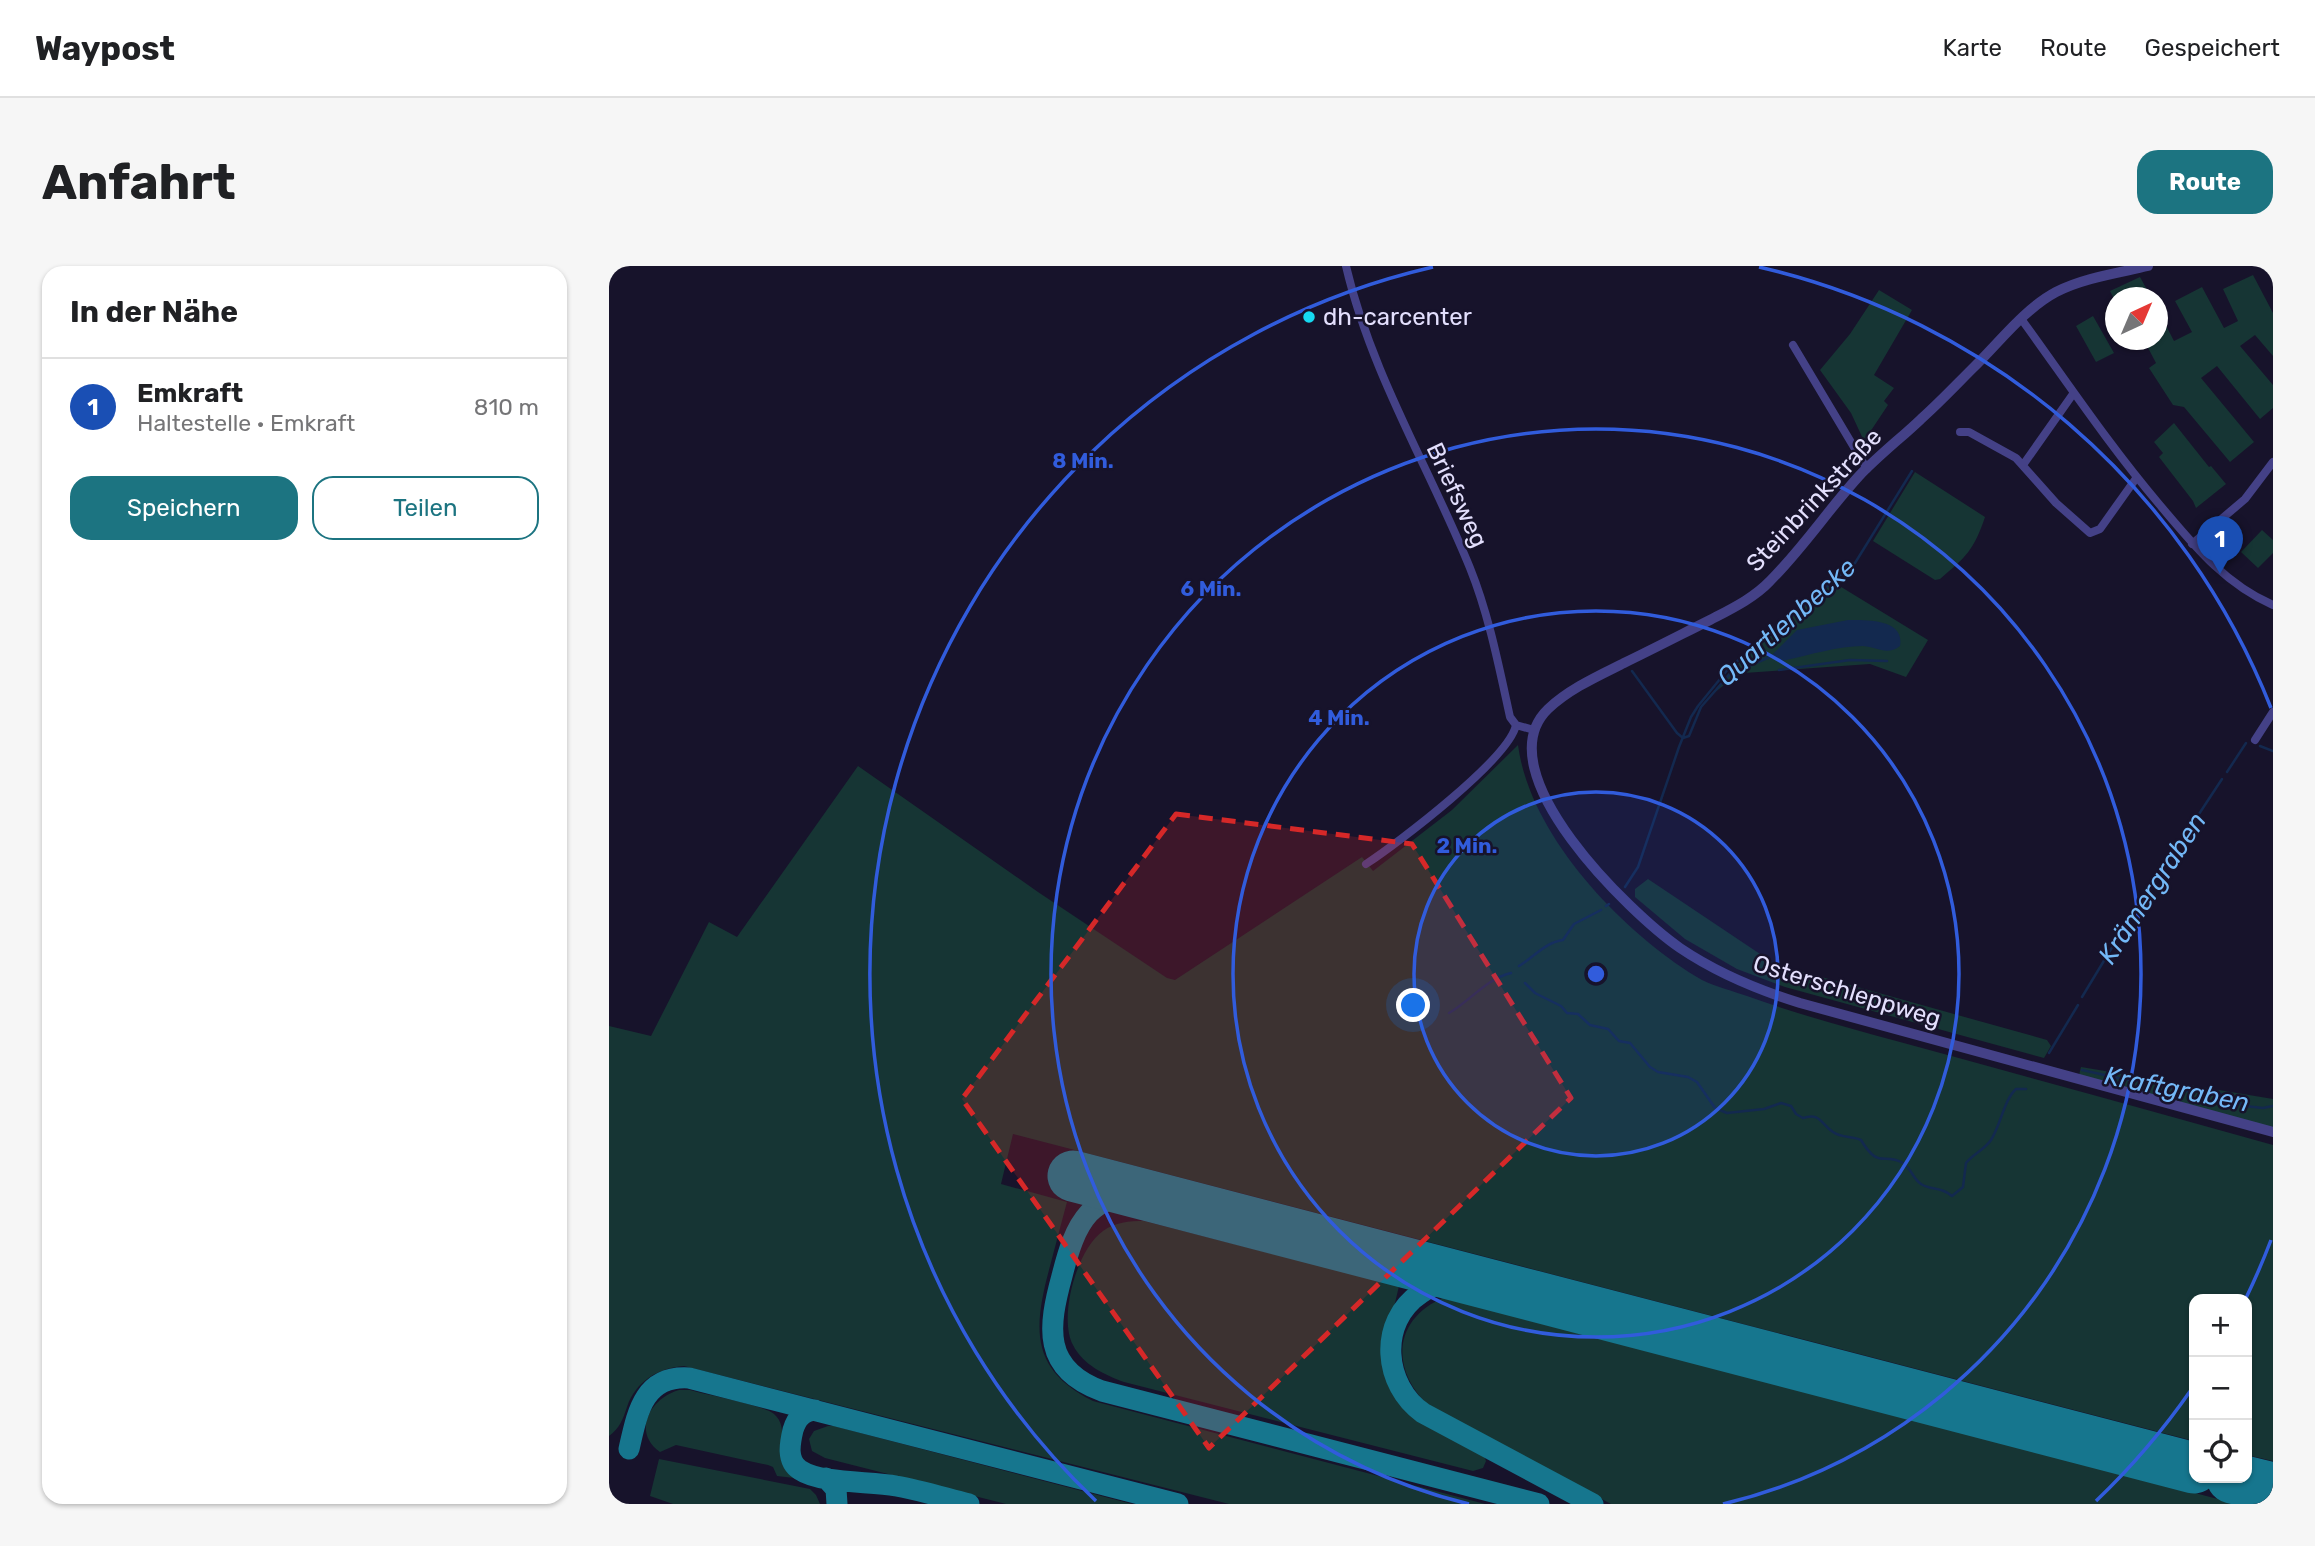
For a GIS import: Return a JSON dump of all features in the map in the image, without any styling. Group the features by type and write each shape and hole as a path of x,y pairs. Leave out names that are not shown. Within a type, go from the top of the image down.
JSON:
{"street":[{"name":"Briefsweg","path":"1346,266 1360,316 1385,384 1470,568 1493,645 1510,718 1516,725"},
{"name":"Steinbrinkstraße","path":"1534,730 1547,710 1575,689 1733,608 1765,586 1867,468 1923,418 2044,299 2075,284 2148,266"},
{"path":"2022,320 2073,394 2192,544 2231,581 2273,605"},
{"path":"1793,345 1867,468"},
{"path":"2023,465 2073,394"},
{"path":"1959,432 1969,432 2016,458 2056,503 2090,533 2100,529 2137,477"},
{"path":"2192,544 2245,499 2273,462"},
{"path":"2255,740 2273,712"},
{"path":"1366,864 1429,818 1465,786 1511,740 1516,725 1534,730"},
{"name":"Osterschleppweg","path":"1534,730 1531,751 1536,774 1550,804 1578,849 1637,915 1707,964 1763,991 1800,1003 2273,1132"}],"highlighted area":[{"path":"1176,814 1412,844 1571,1098 1209,1448 962,1099"}],"green space":[{"path":"2253,275 2273,313 2273,356 2255,335 2240,346 2273,385 2273,408 2260,419 2217,366 2201,378 2254,442 2230,462 2184,407 2173,405 2149,368 2156,363 2149,350 2168,350 2168,329 2174,341 2192,332 2175,301 2202,287 2224,328 2238,321 2223,289"},
{"path":"2140,277 2146,287 2119,287"},
{"path":"1879,290 1912,310 1874,375 1894,388 1884,401 1888,405 1864,441 1851,413 1820,370 1850,334"},
{"path":"2093,316 2105,337 2105,350 2112,350 2114,353 2096,362 2076,326"},
{"path":"2174,423 2226,484 2196,508 2159,457 2163,453 2154,442"},
{"path":"1915,472 1985,517 1968,552 1940,579 1935,580 1873,541"},
{"path":"2262,530 2273,540 2273,553 2258,568 2241,552"},
{"path":"1833,582 1928,640 1906,677 1870,664 1744,673 1709,697 1732,669"},
{"path":"1518,745 1526,780 1541,814 1561,848 1586,880 1642,937 1702,980 1823,1020 2273,1145 2273,1461 2252,1456 2252,1294 2189,1294 2189,1440 1013,1134 1001,1184 1067,1202 1044,1292 1040,1330 1048,1362 1058,1376 1073,1389 1093,1401 1485,1504 1229,1504 684,1366 657,1373 642,1383 631,1398 618,1426 609,1436 609,1026 651,1036 709,922 737,937 858,766 1038,892 1167,978 1175,980 1362,857 1373,871 1452,810"},
{"path":"1648,879 1775,964 2047,1040 2051,1046 2044,1058 1785,987 1737,969 1685,939 1635,897 1635,889"},
{"path":"2081,1067 2273,1099 2273,1129 2079,1075"},
{"path":"1144,1221 1399,1286 1390,1323 1386,1358 1394,1391 1404,1405 1421,1418 1483,1454 1486,1461 1483,1468 1473,1471 1124,1382 1089,1364 1077,1352 1069,1333 1069,1301 1078,1268 1085,1252 1103,1231 1122,1223"},
{"path":"1445,1297 2237,1504 1611,1504 1430,1407 1417,1393 1403,1362 1406,1332 1415,1318 1427,1307"},
{"path":"679,1390 734,1400 774,1414 782,1428 784,1462 794,1478 777,1476 773,1467 768,1465 676,1445 660,1452 651,1444 647,1435 648,1416 660,1400"},
{"path":"828,1426 1132,1504 1006,1504 825,1458 812,1451 809,1439 814,1431"},
{"path":"659,1459 810,1489 820,1504 673,1504 650,1496"}],"water":[{"path":"1848,620 1874,621 1891,626 1900,637 1900,646 1886,651 1863,646 1844,647 1780,661 1773,654 1797,630"}],"waterway":[{"name":"Quartlenbecke","path":"1625,887 1638,867 1679,747 1698,706 1729,668 1855,563 1912,471"},
{"name":"Quartlenbecke","path":"1632,671 1683,738 1689,736 1701,707 1729,675 1774,655"},
{"path":"1779,670 1850,660 1887,661"},
{"name":"Krämergraben","path":"2227,772 2246,743"},
{"name":"Krämergraben","path":"2260,746 2273,751"},
{"name":"Krämergraben","path":"2082,997 2222,779"},
{"name":"Quartlenbecke","path":"1519,966 1546,947 1563,940 1574,924 1601,910"},
{"name":"Quartlenbecke","path":"1449,1013 1486,985 1511,973"},
{"path":"1525,983 1535,993 1561,1006 1567,1013 1578,1014 1590,1025 1608,1029 1619,1041 1630,1043 1650,1067 1658,1072 1688,1077 1697,1082 1715,1108 1727,1113 1764,1109 1781,1103 1791,1106 1796,1114 1803,1118 1817,1118 1836,1134 1861,1140 1877,1158 1903,1163 1921,1184 1952,1196 1963,1187 1966,1163 1991,1140 2012,1094 2016,1089 2026,1089"},
{"name":"Krämergraben","path":"2049,1053 2078,1005"},
{"name":"Kraftgraben","path":"2082,1070 2155,1083 2181,1091 2214,1091 2245,1106 2273,1106"}],"taxiway":[{"path":"1154,1197 1132,1195 1100,1204 1089,1213 1073,1240 1057,1295 1053,1329 1054,1344 1068,1371 1082,1382 1102,1391 1539,1504"},
{"path":"1472,1280 1433,1286 1407,1305 1397,1320 1392,1337 1391,1354 1400,1387 1423,1413 1593,1504"},
{"path":"629,1449 639,1410 652,1390 661,1383 689,1378 1178,1504"},
{"path":"815,1410 801,1416 793,1430 791,1457 800,1470 820,1478 885,1484 969,1504"},
{"path":"826,1478 836,1489 837,1504"}],"runway":[{"path":"1073,1176 2189,1467"},
{"path":"2252,1483 2273,1488"}],"place":[{"name":"dh-carcenter","path":"1309,317"},
{"name":"Emkraft","path":"2220,574"}]}
